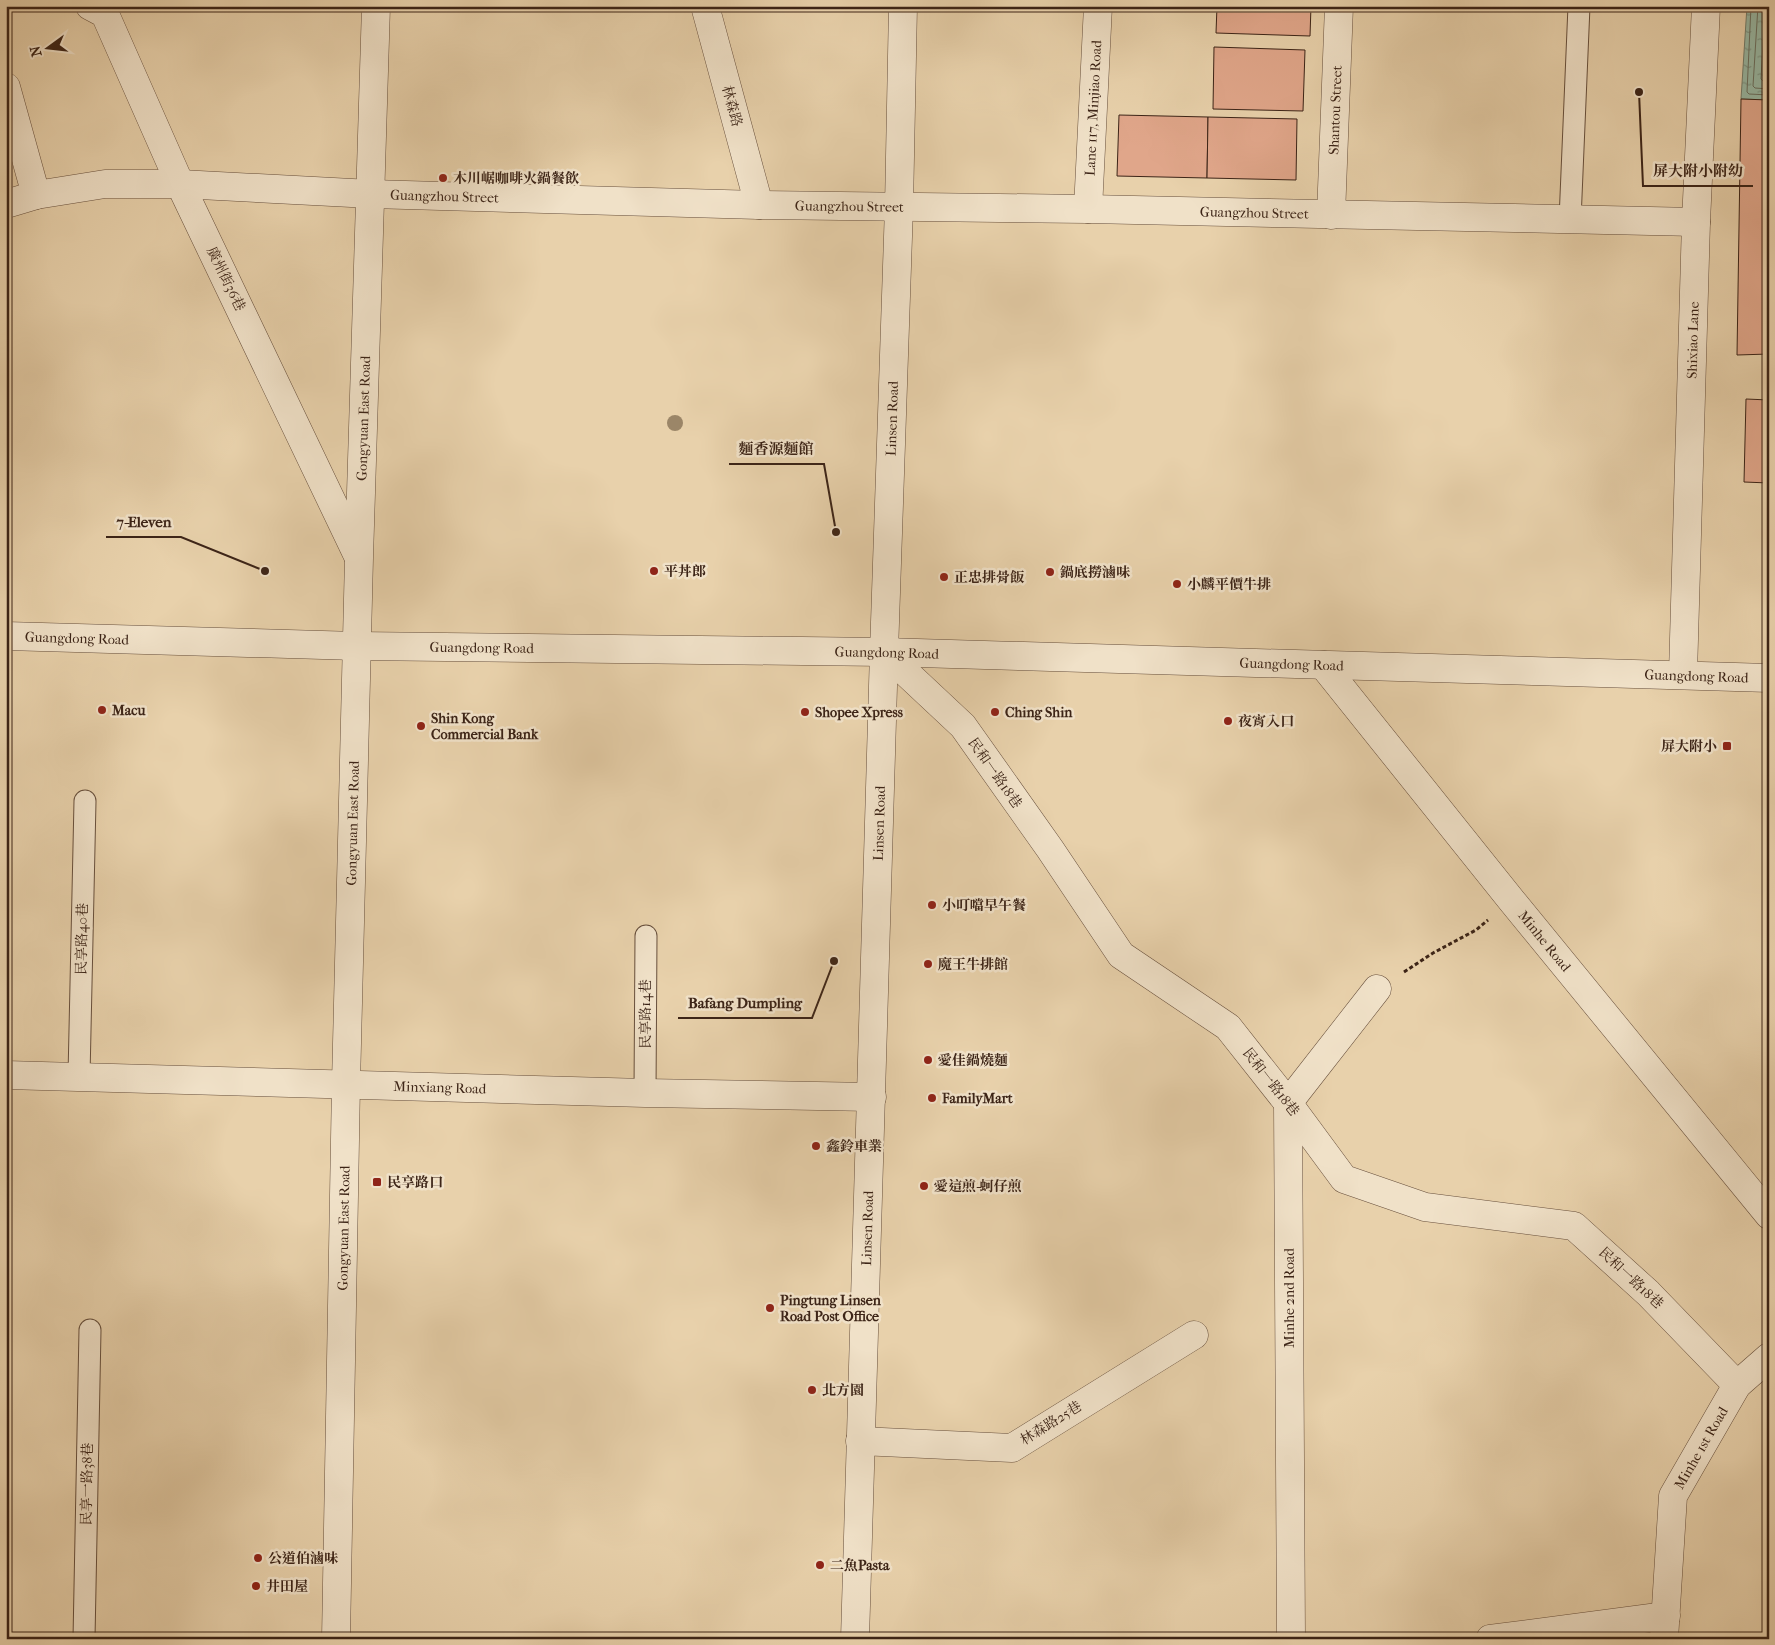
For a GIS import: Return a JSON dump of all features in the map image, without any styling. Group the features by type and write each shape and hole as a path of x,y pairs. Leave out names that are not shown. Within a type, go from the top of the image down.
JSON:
{"street":[{"name":"廣州街36巷","path":"90,6 105,14 180,184 359,558"},
{"name":"Gongyuan East Road","path":"336,1639 346,1084 359,558 376,6"},
{"name":"林森路","path":"706,6 759,205"},
{"name":"Linsen Road","path":"855,1639 899,207 903,6"},
{"name":"Lane 117, Minjiao Road","path":"1088,209 1098,6"},
{"name":"Shantou Street","path":"1331,215 1339,6"},
{"name":"Shixiao Lane","path":"1683,674 1696,222 1706,6"},
{"path":"6,88 36,195"},
{"name":"Guangzhou Street","path":"6,204 36,195 105,184 180,184 371,194 759,205 1088,209 1696,222"},
{"name":"Guangdong Road","path":"6,636 357,646 884,652 1769,678"},
{"name":"民和一路18巷","path":"884,652 963,726 1050,849 1121,955 1228,1027 1288,1103 1344,1179 1425,1207 1574,1226 1648,1293 1737,1385"},
{"name":"Minhe Road","path":"1323,665 1512,901 1769,1215"},
{"path":"1288,1103 1377,989"},
{"name":"Minxiang Road","path":"6,1075 645,1093 872,1097"},
{"name":"Minhe 2nd Road","path":"1288,1103 1291,1639"},
{"name":"林森路25巷","path":"860,1441 1012,1448 1194,1336"},
{"name":"Minhe 1st Road","path":"1665,1628 1673,1496 1737,1385 1769,1357"},
{"path":"1490,1639 1665,1628"}],"lane":[{"path":"1570,220 1579,6"},
{"name":"民享路40巷","path":"79,1076 85,801"},
{"name":"民享路14巷","path":"645,1093 646,936"},
{"name":"民享一路38巷","path":"84,1639 90,1330"}],"path":[{"path":"1377,989 1433,953 1476,930 1512,901"}],"water":[{"path":"1747,6 1769,6 1769,100 1741,99"}],"building":[{"path":"1217,6 1311,6 1310,36 1216,33"},
{"path":"1214,47 1305,50 1303,111 1213,109"},
{"path":"1741,99 1769,100 1769,354 1737,355"},
{"path":"1119,115 1208,117 1207,178 1117,176"},
{"path":"1208,117 1297,119 1296,180 1207,178"},
{"path":"1746,399 1769,400 1769,483 1744,482"}],"place":[{"name":"屏大附小附幼","path":"1639,92"},
{"name":"木川崌咖啡火鍋餐飲","path":"443,178"},
{"name":"麵香源麵館","path":"836,532"},
{"name":"7-Eleven","path":"265,571"},
{"name":"平丼郎","path":"654,571"},
{"name":"鍋底撈滷味","path":"1050,572"},
{"name":"正忠排骨飯","path":"944,577"},
{"name":"小麟平價牛排","path":"1177,584"},
{"name":"Macu","path":"102,710"},
{"name":"Shopee Xpress","path":"805,712"},
{"name":"Ching Shin","path":"995,712"},
{"name":"夜宵入口","path":"1228,721"},
{"name":"Shin Kong Commercial Bank","path":"421,726"},
{"name":"屏大附小","path":"1727,746"},
{"name":"小叮噹早午餐","path":"932,905"},
{"name":"Bafang Dumpling","path":"834,961"},
{"name":"魔王牛排館","path":"928,964"},
{"name":"愛佳鍋燒麵","path":"928,1060"},
{"name":"FamilyMart","path":"932,1098"},
{"name":"鑫鈴車業","path":"816,1146"},
{"name":"民享路口","path":"377,1182"},
{"name":"愛這煎-蚵仔煎","path":"924,1186"},
{"name":"Pingtung Linsen Road Post Office","path":"770,1308"},
{"name":"北方園","path":"812,1390"},
{"name":"公道伯滷味","path":"258,1558"},
{"name":"二魚Pasta","path":"820,1565"},
{"name":"井田屋","path":"256,1586"}]}
